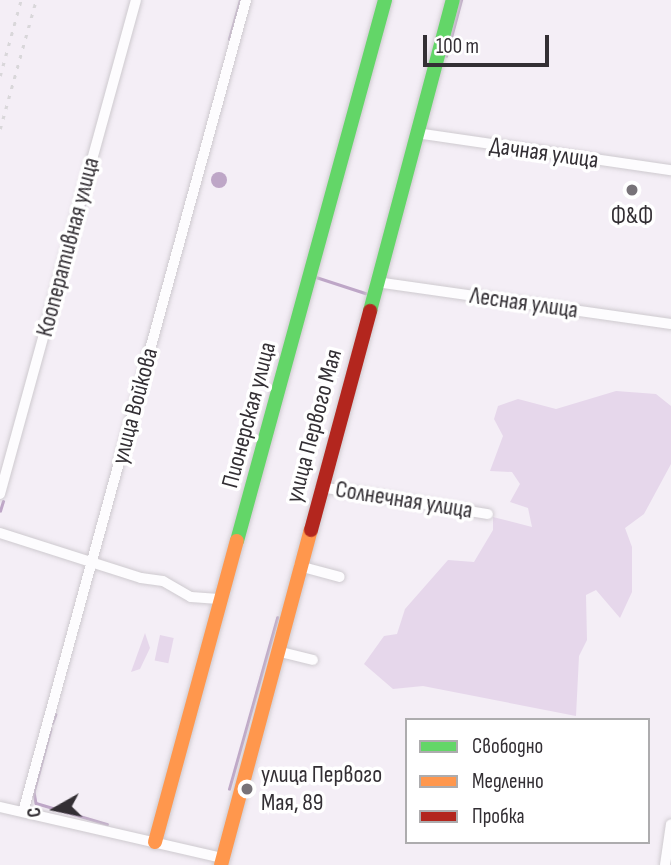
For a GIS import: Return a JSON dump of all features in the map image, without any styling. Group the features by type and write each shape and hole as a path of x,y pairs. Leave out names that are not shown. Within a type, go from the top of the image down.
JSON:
{"street":[{"name":"Кооперативная улица","path":"0,494 136,0"},
{"name":"улица Войкова","path":"23,812 246,0"},
{"name":"Пионерская улица","path":"155,842 385,0"},
{"name":"улица Первого Мая","path":"221,862 453,0"},
{"name":"Дачная улица","path":"416,133 671,170"},
{"name":"Лесная улица","path":"376,282 671,324"},
{"name":"Солнечная улица","path":"321,487 488,514"},
{"path":"0,533 163,581 191,597 222,599"},
{"path":"299,566 340,577"},
{"path":"277,651 313,660"},
{"path":"0,807 155,842 221,862"},
{"path":"665,865 671,824"}],"shaded area":[{"path":"216,172 222,172 227,180 225,186 216,188 211,183 211,177"},
{"path":"616,391 656,394 671,406 671,464 644,514 625,528 632,547 632,592 620,618 596,590 586,595 587,640 579,656 576,716 423,686 393,689 364,664 384,636 397,634 405,609 448,560 474,562 493,530 493,517 532,527 528,508 510,502 520,484 512,472 490,471 503,436 494,419 498,406 518,399 556,409"},
{"path":"145,633 150,648 140,669 131,672"},
{"path":"160,635 174,638 168,663 155,660"}],"waterway":[{"path":"229,39 240,0"},
{"path":"446,56 461,0"},
{"path":"83,209 90,185"},
{"path":"69,264 74,245"},
{"path":"59,299 66,272"},
{"path":"316,277 365,293"},
{"path":"0,511 3,501"},
{"path":"229,789 277,618"},
{"path":"52,723 55,715"},
{"path":"51,729 34,792 36,803 107,824"}],"railway":[{"path":"0,76 21,0"},
{"path":"0,129 36,0"}],"traffic: fast":[{"path":"237,541 385,0"},
{"path":"370,311 453,0"}],"traffic: slow":[{"path":"221,865 311,530"},
{"path":"155,842 237,541"}],"traffic: jam":[{"path":"311,530 370,311"}],"place":[{"name":"Ф&Ф","path":"632,190"},
{"name":"улица Первого Мая, 89","path":"247,789"}]}
